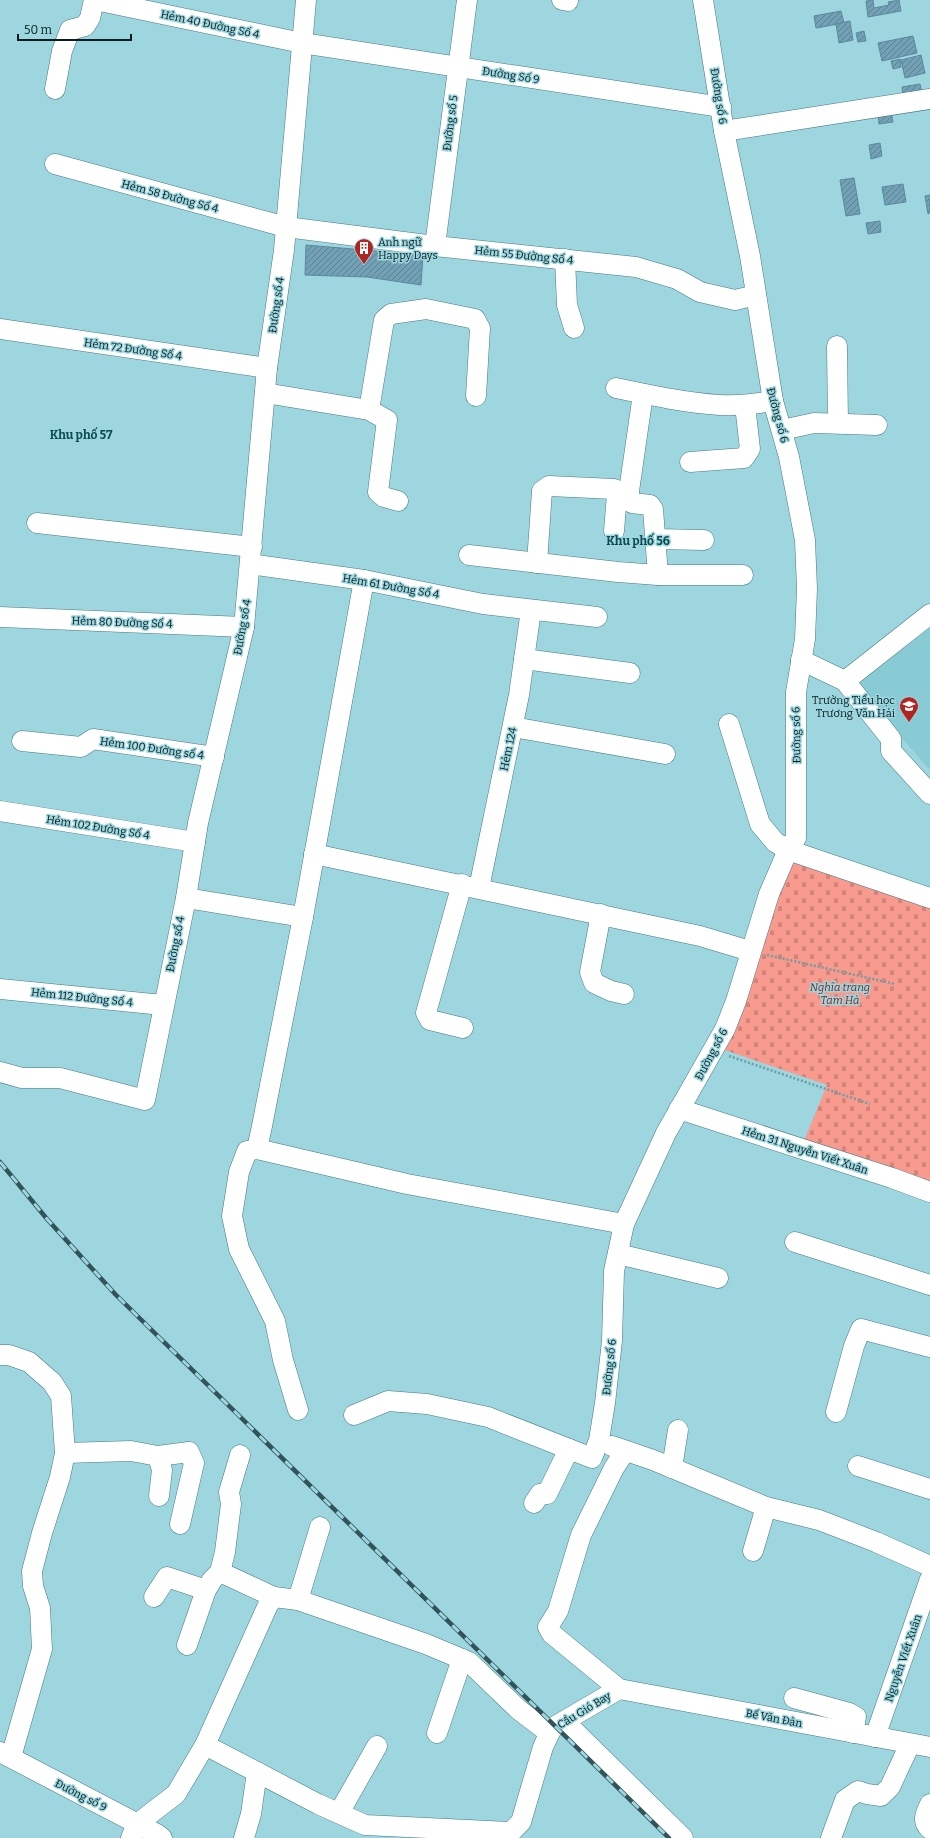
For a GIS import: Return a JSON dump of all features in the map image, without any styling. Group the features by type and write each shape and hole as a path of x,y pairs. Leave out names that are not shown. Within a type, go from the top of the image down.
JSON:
{"street":[{"name":"Hẻm 40 Đường Số 4","path":"96,0 302,42"},
{"path":"55,89 62,51 70,30 85,26 90,18 96,0"},
{"name":"Đường số 4","path":"0,1072 22,1078 60,1078 145,1100 163,1005 186,898 195,842 244,627 267,368 284,250 306,0"},
{"name":"Đường số 5","path":"435,246 467,0"},
{"name":"Đường số 6","path":"569,1449 592,1458 599,1440 612,1341 614,1271 624,1224 637,1193 679,1109 725,1029 736,1001 750,951 769,894 788,850 796,838 796,692 805,639 807,589 805,540 790,457 773,401 750,256 724,131 703,0"},
{"name":"Đường Số 9","path":"302,42 721,107"},
{"path":"724,131 930,99"},
{"name":"Hẻm 58 Đường Số 4","path":"55,164 286,228"},
{"name":"Hẻm 55 Đường Số 4","path":"286,228 435,246 636,267 677,280 700,292 735,300 756,295"},
{"path":"565,259 567,305 574,328"},
{"path":"369,410 384,320 391,314 426,309 475,319 480,328 476,396"},
{"name":"Hẻm 72 Đường Số 4","path":"0,329 267,368"},
{"path":"837,346 838,423"},
{"path":"616,388 643,394 720,405 745,405 773,401"},
{"path":"265,393 369,410 387,420 378,492 384,497 398,501"},
{"path":"643,394 629,490 629,501 632,503 652,506 658,575"},
{"path":"690,462 744,458 750,449 745,405"},
{"path":"782,430 814,423 877,425"},
{"path":"536,563 542,491 549,486 614,489 617,494 614,531"},
{"name":"Hẻm 61 Đường Số 4","path":"37,523 251,556 484,604 597,617"},
{"path":"655,539 704,540"},
{"path":"469,555 658,575 743,575"},
{"path":"257,1149 303,917 364,580"},
{"name":"Hẻm 124","path":"463,1028 430,1020 426,1012 470,886 513,727 531,610"},
{"path":"845,681 930,614"},
{"name":"Hẻm 80 Đường Số 4","path":"0,617 244,627"},
{"path":"524,659 630,673"},
{"path":"801,660 845,681 891,739 891,751 930,794"},
{"path":"729,724 760,824 776,842 788,850 930,898"},
{"path":"513,727 665,754"},
{"name":"Hẻm 100 Đường số 4","path":"22,741 81,747 93,739 214,757"},
{"name":"Hẻm 102 Đường Số 4","path":"0,811 195,842"},
{"path":"314,854 700,936 750,951"},
{"path":"186,898 303,917"},
{"path":"601,914 590,972 594,983 611,991 624,994"},
{"name":"Hẻm 112 Đường Số 4","path":"0,989 163,1005"},
{"name":"Hẻm 31 Nguyễn Viết Xuân","path":"679,1109 892,1178 930,1192"},
{"path":"298,1410 275,1321 239,1249 232,1216 239,1172 247,1151 257,1149 407,1184 624,1224"},
{"path":"795,1242 930,1285"},
{"path":"618,1254 718,1278"},
{"path":"836,1412 854,1346 861,1329 930,1347"},
{"path":"0,1355 9,1355 29,1362 52,1382 61,1396 66,1453 32,1571 33,1586 40,1608 42,1649 5,1754"},
{"path":"354,1415 388,1401 426,1404 488,1417 569,1449 547,1494 540,1494 534,1503"},
{"path":"672,1468 678,1430"},
{"path":"599,1440 766,1507 819,1520 876,1542 930,1566"},
{"path":"66,1453 131,1450 158,1456 188,1452 194,1463 180,1524"},
{"path":"616,1691 552,1634 548,1627 558,1611 581,1535 614,1468 625,1451"},
{"path":"187,1645 206,1590 212,1580 220,1572 225,1552 231,1504 229,1492 240,1455"},
{"path":"158,1456 162,1470 159,1496"},
{"path":"858,1466 930,1489"},
{"path":"753,1551 766,1507"},
{"path":"298,1600 320,1527"},
{"path":"220,1572 274,1597 298,1600 426,1644 469,1662 519,1710 544,1729 561,1724"},
{"path":"154,1596 167,1577 206,1590"},
{"name":"Nguyễn Viết Xuân","path":"875,1737 930,1579"},
{"path":"134,1831 176,1794 205,1745 268,1605 274,1597"},
{"path":"437,1733 462,1659"},
{"name":"Bế Văn Đàn","path":"616,1691 930,1747"},
{"name":"Cầu Gió Bay","path":"561,1724 616,1691"},
{"path":"794,1698 849,1713 856,1717 853,1733"},
{"path":"205,1745 365,1825 511,1832 521,1830 543,1747 550,1732 561,1724"},
{"path":"561,1724 683,1838"},
{"path":"831,1838 845,1800 858,1790 866,1794 881,1796 890,1788 910,1744"},
{"path":"339,1813 377,1746"},
{"name":"Đường số 9","path":"5,1754 134,1831 157,1834 162,1838"},
{"path":"244,1838 251,1814 257,1772"},
{"path":"930,1804 924,1821 925,1825 930,1829"}],"path":[{"path":"750,951 895,984"},
{"path":"713,1051 870,1104"}],"shaded area":[{"name":"Trường Tiểu học Trương Văn Hải","path":"930,628 930,770 855,685"}],"green space":[{"name":"Nghĩa trang Tam Hà","path":"799,860 930,903 930,1190 804,1141 827,1085 725,1050 790,865"}],"building":[{"path":"873,0 874,8 889,5 888,2 899,0 901,11 868,17 866,1"},
{"path":"841,11 844,23 816,28 814,16"},
{"path":"850,21 853,40 839,43 836,24"},
{"path":"864,31 866,41 858,42 856,33"},
{"path":"913,36 917,53 882,61 878,43"},
{"path":"921,55 925,73 905,78 901,60"},
{"path":"900,59 901,67 893,69 891,61"},
{"path":"920,84 922,94 903,97 902,87"},
{"path":"891,112 893,122 879,124 878,114"},
{"path":"880,143 882,156 871,159 869,145"},
{"path":"854,178 860,214 846,216 840,180"},
{"path":"903,184 906,202 885,205 882,187"},
{"path":"930,195 930,213 928,214 925,196"},
{"path":"880,221 881,232 868,234 866,223"},
{"name":"Anh ngữ Happy Days","path":"306,245 423,255 421,285 367,277 305,275"}],"railway":[{"path":"0,1162 47,1219 116,1295 669,1838"}],"place":[{"name":"Anh ngữ Happy Days","path":"364,265"},
{"name":"Trường Tiểu học Trương Văn Hải","path":"909,723"}],"district":[{"name":"Khu phố 57","path":"81,435"},
{"name":"Khu phố 56","path":"638,541"}]}
